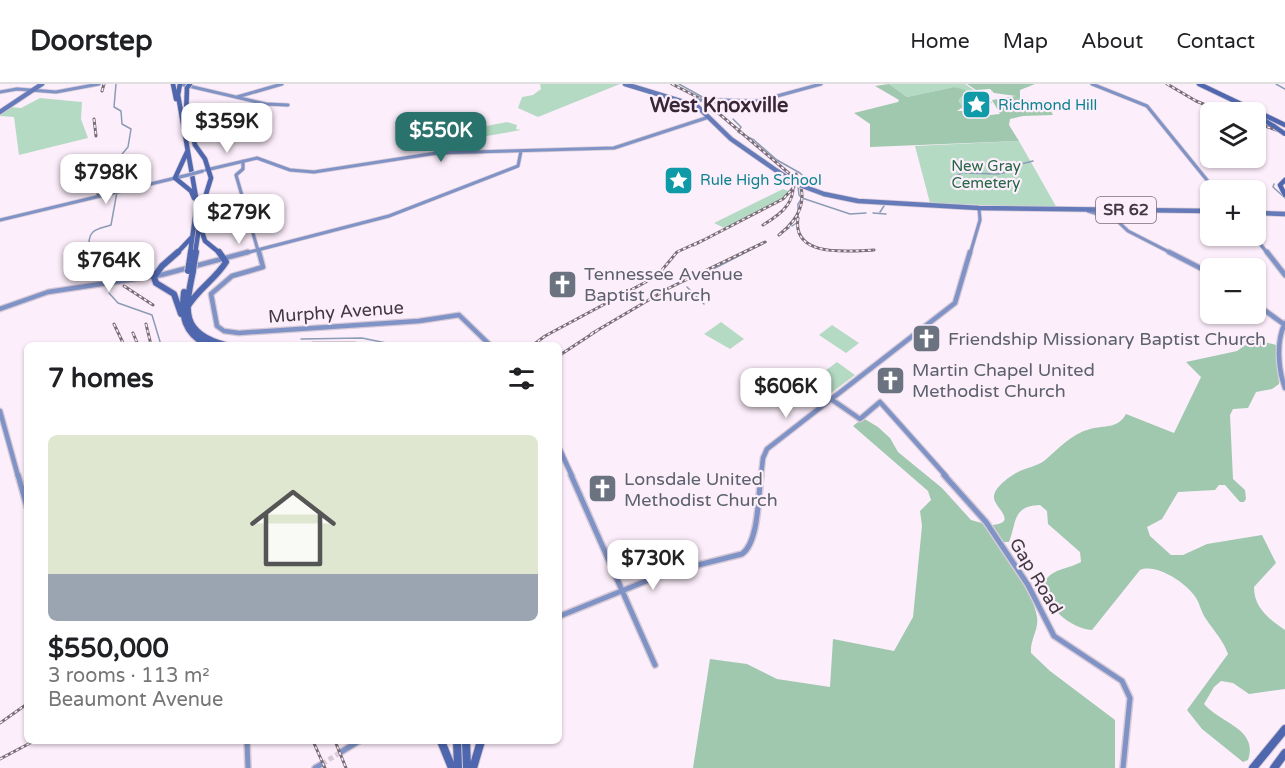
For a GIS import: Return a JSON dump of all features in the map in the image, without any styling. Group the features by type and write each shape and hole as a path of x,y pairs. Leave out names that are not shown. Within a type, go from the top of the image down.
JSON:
{"highway":[{"path":"1191,84 1230,102"},
{"path":"1199,84 1285,130"},
{"path":"173,85 210,182 200,205 182,322 190,334 202,342"},
{"path":"183,85 182,99 200,205 202,236 207,244 226,260 223,269 195,293 184,312"},
{"path":"185,118 188,148 200,205"},
{"path":"1266,120 1285,130"},
{"path":"1266,121 1285,130"},
{"path":"188,148 186,159 175,178 190,191 200,205"},
{"path":"1285,182 1285,193"},
{"path":"191,268 201,224"},
{"path":"195,230 186,245 160,267 154,277 156,283 174,294 195,332 214,342"},
{"path":"1253,768 1285,729"},
{"path":"442,744 452,768"},
{"path":"458,744 458,768"},
{"path":"466,744 467,768"},
{"path":"472,768 480,744"},
{"path":"1274,768 1285,753"}],"main road":[{"path":"0,112 42,84"},
{"name":"SR 62","path":"626,84 689,103 709,117 734,141 777,171 797,184 824,194 858,201 979,208 1200,211"},
{"path":"1266,212 1285,212"}],"street":[{"path":"17,89 23,84"},
{"path":"0,92 17,89 58,92 97,84"},
{"path":"237,97 282,84"},
{"path":"689,103 694,99 721,100 741,104 754,103 821,84"},
{"path":"1092,84 1147,106 1207,180"},
{"path":"183,85 269,105 288,105"},
{"path":"0,220 257,158 290,170 309,172 437,153 616,148 709,117"},
{"path":"0,309 48,292 86,284 154,277 258,252 389,216 517,166 521,151"},
{"path":"243,161 244,167 236,175 258,252"},
{"path":"562,615 666,573 742,554 752,544 764,454 783,435 955,303 980,220 979,208"},
{"path":"1107,210 1114,220"},
{"path":"1088,211 1114,220 1131,232 1200,267"},
{"path":"1262,246 1285,275"},
{"name":"Murphy Avenue","path":"258,252 262,267 232,276 211,294 215,322 224,331 239,333 462,316 487,342"},
{"path":"1266,311 1285,324 1281,328 1281,379 1285,388"},
{"name":"Gap Road","path":"831,399 860,419 880,402 986,522 1028,585 1054,636 1122,681 1130,698 1123,768"},
{"path":"0,411 24,496"},
{"path":"562,455 655,665"},
{"path":"247,744 248,768"},
{"path":"342,752 354,744"},
{"path":"315,768 322,764"}],"green space":[{"path":"540,84 620,84 538,117 518,108 522,97 533,95 541,89"},
{"path":"889,84 965,84 993,103 963,107 957,101 967,95 954,87 907,97"},
{"path":"889,84 907,97 954,87 965,90 968,95 961,97 958,101 963,107 957,111 964,111 970,117 1000,114 992,100 1016,96 994,93 990,89 976,90 967,84 1035,84 1020,90 1020,100 1046,101 1053,115 1010,119 1009,125 1019,141 870,147 870,124 854,113 898,102 899,100 875,86"},
{"path":"40,98 82,102 81,119 88,138 19,155 14,117 0,116 0,114 10,107 21,108"},
{"path":"507,122 517,125 516,129 521,130 481,137 471,134 476,128"},
{"name":"New Gray Cemetery","path":"1019,141 1057,208 930,203 915,146"},
{"path":"783,189 788,191 787,196 783,199 726,229 714,223"},
{"path":"721,322 744,339 730,349 704,334"},
{"path":"832,325 859,343 846,353 819,335"},
{"path":"1254,339 1276,345 1279,384 1272,389 1256,392 1248,408 1233,409 1230,415 1233,479 1245,490 1246,499 1240,502 1225,485 1219,485 1215,490 1178,492 1162,519 1147,527 1150,536 1171,555 1183,555 1207,544 1262,535 1276,563 1254,587 1260,607 1268,617 1285,630 1285,689 1249,694 1233,683 1221,681 1214,687 1204,704 1236,727 1248,741 1250,749 1248,760 1243,762 1202,729 1187,710 1228,654 1204,616 1196,598 1186,586 1154,569 1140,570 1092,630 1083,628 1060,615 1049,601 1042,585 1055,572 1081,562 1080,552 1048,524 1047,511 1040,505 1024,508 1017,516 1009,542 1004,542 993,529 993,525 1004,521 1005,518 994,498 999,486 1015,474 1044,461 1077,434 1090,429 1111,426 1123,419 1126,414 1174,433 1201,377 1186,362 1237,351"},
{"path":"837,362 855,375 831,393 813,380"},
{"path":"863,418 890,438 898,452 942,488 971,520 985,524 1023,582 1034,606 1037,622 1031,653 1050,671 1115,720 1115,768 693,768 710,659 747,664 777,679 830,687 833,639 894,651 913,617 922,526 920,511 931,500 928,491 853,426"}],"waterway":[{"path":"116,84 114,107 121,111 122,124 131,129 128,147 108,171 116,184"},
{"path":"679,84 706,99"},
{"path":"1276,84 1285,89"},
{"path":"713,101 724,110"},
{"path":"733,119 741,127 738,132 754,140 777,160 800,173 803,176 797,182"},
{"path":"1021,164 1033,161"},
{"path":"1013,170 1020,165"},
{"path":"965,173 998,174 1012,171"},
{"path":"952,178 962,173"},
{"path":"1274,184 1273,187 1285,198"},
{"path":"798,186 799,195 802,198"},
{"path":"104,281 92,257 89,243 93,232 111,225 117,192"},
{"path":"792,226 798,222 798,204 802,198"},
{"path":"802,198 850,214 866,213"},
{"path":"880,212 884,206"},
{"path":"873,213 886,214"},
{"path":"779,235 789,228"},
{"path":"690,281 766,242"},
{"path":"687,287 704,304"},
{"path":"109,293 118,303 152,315 160,342"},
{"path":"301,339 362,338 381,342"}],"tunnel":[{"path":"322,764 341,752"}],"railway":[{"path":"102,91 104,84"},
{"path":"672,84 703,100 791,175 793,188"},
{"path":"1167,84 1200,103"},
{"path":"94,119 96,136"},
{"path":"1266,126 1285,133"},
{"path":"779,235 792,222 800,208 802,192 796,174"},
{"path":"98,194 101,177"},
{"path":"694,245 783,199 793,188"},
{"path":"763,225 788,205 793,188"},
{"path":"798,218 798,231 812,246 837,251 874,250"},
{"path":"537,342 657,276 677,252 701,241"},
{"path":"591,334 669,288 765,242"},
{"path":"124,286 153,305"},
{"path":"114,324 123,342"},
{"path":"146,324 150,342"},
{"path":"562,354 598,330"},
{"path":"133,333 137,342"},
{"path":"0,723 24,706"},
{"path":"0,759 28,744"},
{"path":"314,744 325,768"},
{"path":"336,744 346,768"}],"place":[{"name":"Richmond Hill","path":"977,105"},
{"name":"Rule High School","path":"679,180"},
{"name":"Tennessee Avenue Baptist Church","path":"563,284"},
{"name":"Friendship Missionary Baptist Church","path":"927,339"},
{"name":"Martin Chapel United Methodist Church","path":"891,380"},
{"name":"Lonsdale United Methodist Church","path":"603,489"}],"district":[{"name":"West Knoxville","path":"719,106"}]}
